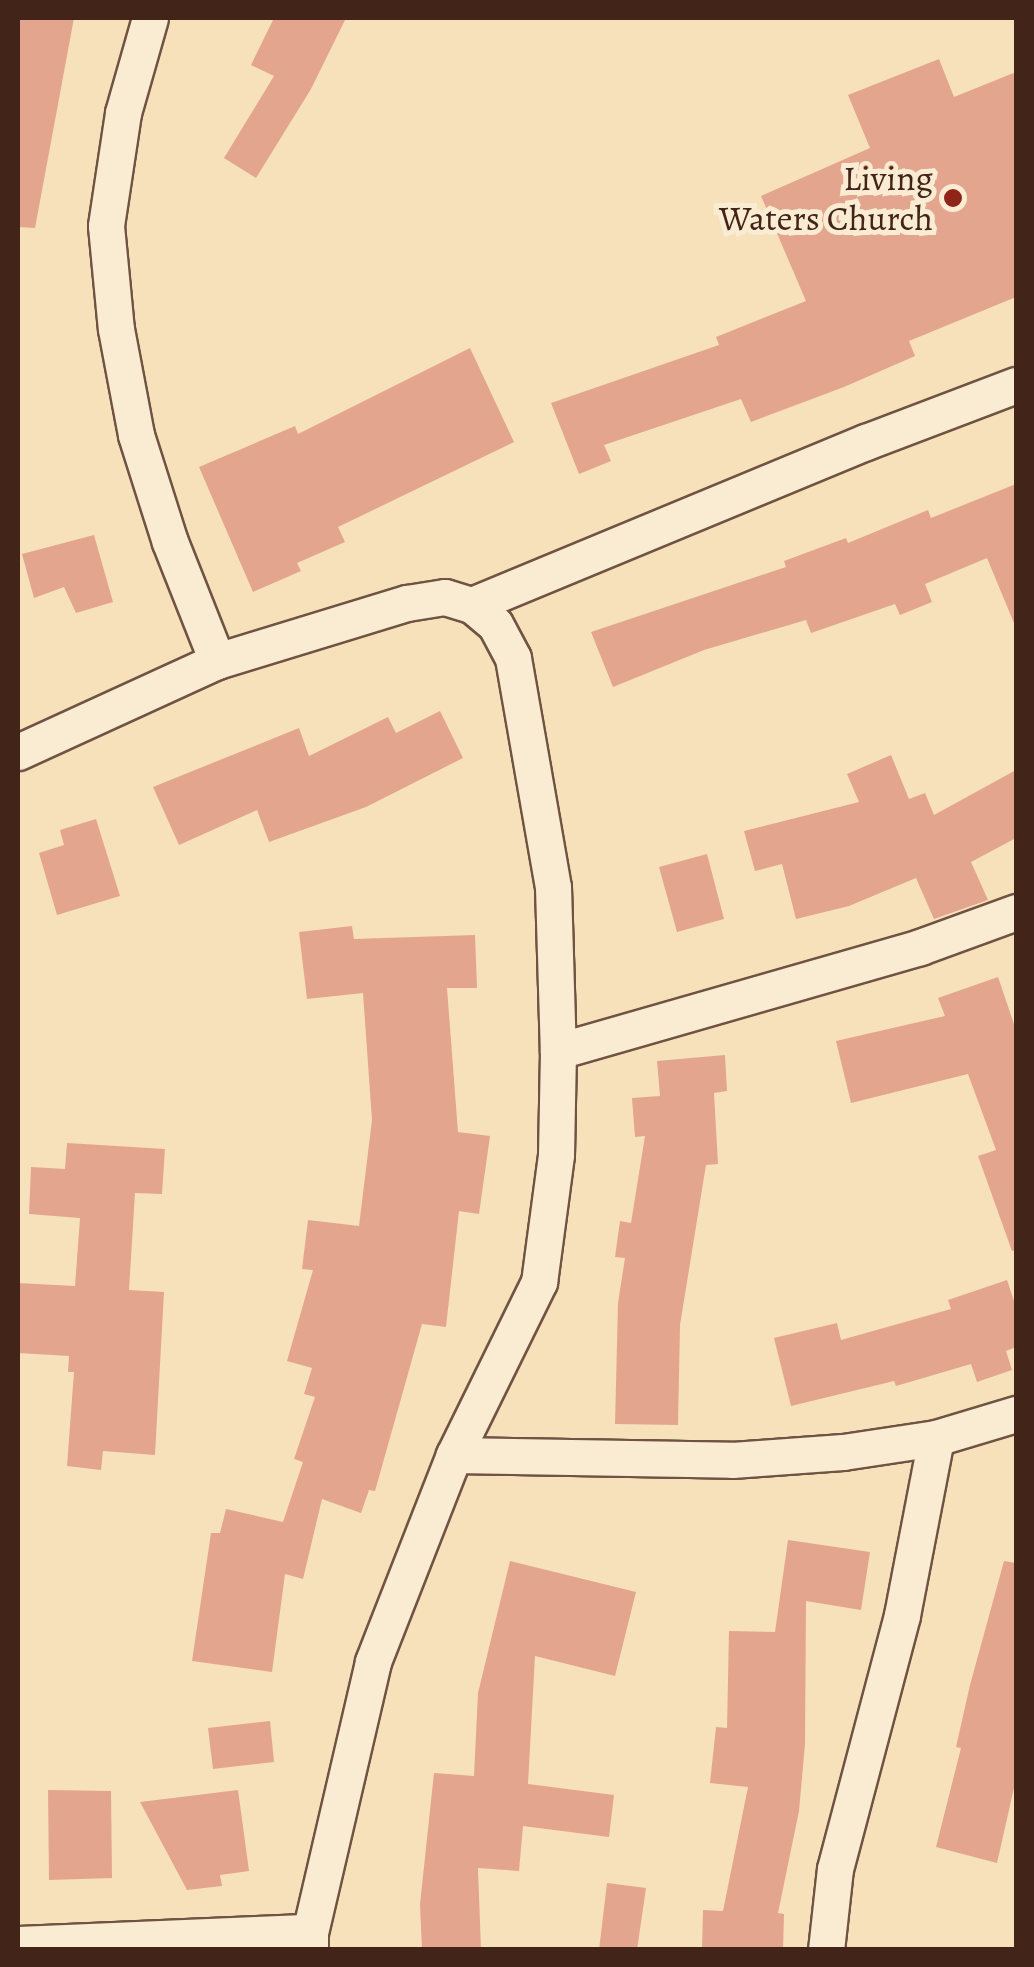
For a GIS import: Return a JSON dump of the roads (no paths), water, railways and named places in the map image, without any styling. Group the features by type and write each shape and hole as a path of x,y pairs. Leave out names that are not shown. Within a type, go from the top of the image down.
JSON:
{"street":[{"path":"150,18 122,113 106,226 116,329 136,434 170,542 217,661"},
{"path":"472,604 866,442 1016,385"},
{"path":"18,752 217,661 407,603 445,597 472,604 495,624 513,658 554,887 558,1051 556,1155 539,1282 454,1455 374,1662 310,1940 18,1944"},
{"path":"558,1051 920,947 1016,912"},
{"path":"454,1455 732,1460 844,1452 936,1438 1016,1414"},
{"path":"826,1950 836,1870 902,1615 936,1438"}],"place":[{"name":"Living Waters Church","path":"953,198"}]}
